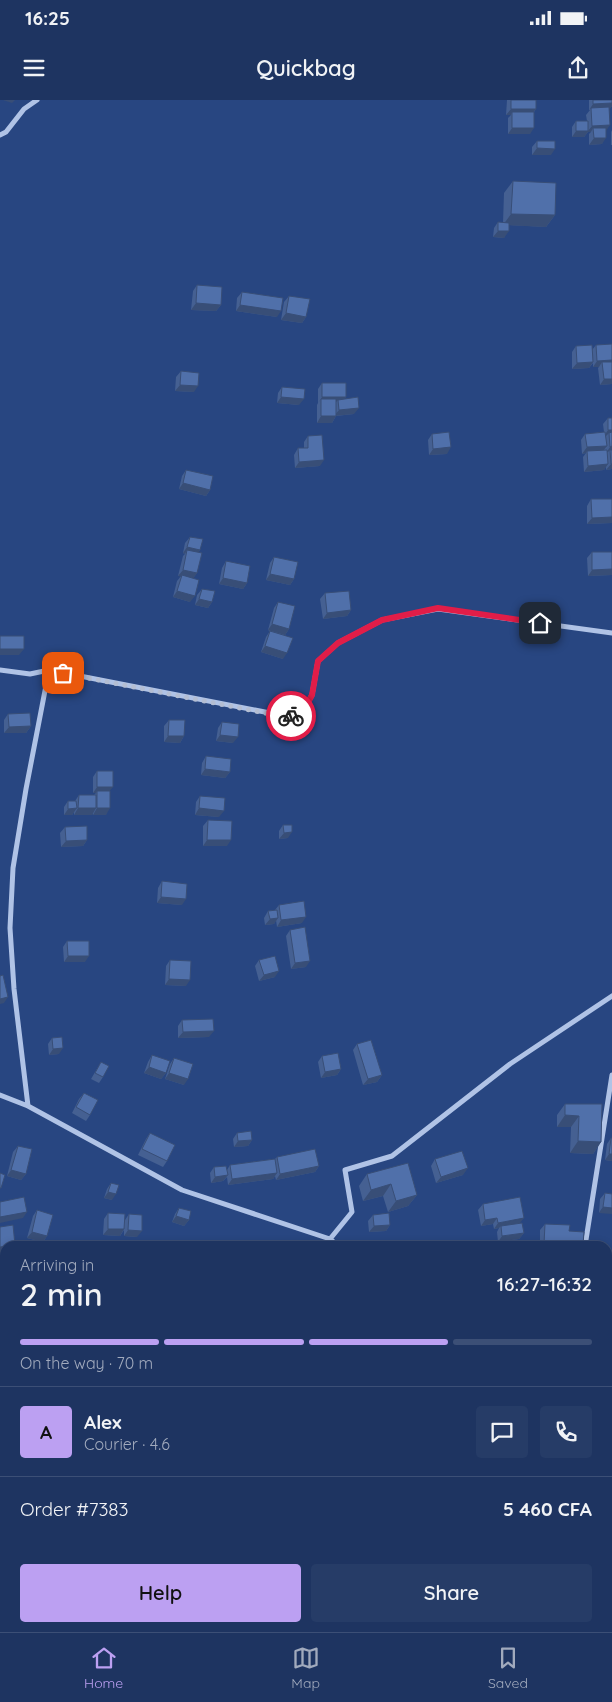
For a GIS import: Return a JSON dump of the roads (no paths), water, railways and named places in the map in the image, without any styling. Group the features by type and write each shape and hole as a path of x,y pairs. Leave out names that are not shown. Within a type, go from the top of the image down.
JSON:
{"street":[{"path":"0,135 6,132 24,109 38,100"},
{"path":"0,670 30,674 49,670 270,714 300,717 312,695 318,661 338,643 382,620 438,608 612,633"},
{"path":"28,1106 14,989 10,928 13,868 49,670"},
{"path":"330,1239 352,1212 345,1170 392,1156 510,1064 612,996"},
{"path":"586,1241 612,1075"},
{"path":"0,1095 28,1106 182,1190 332,1241"}]}
